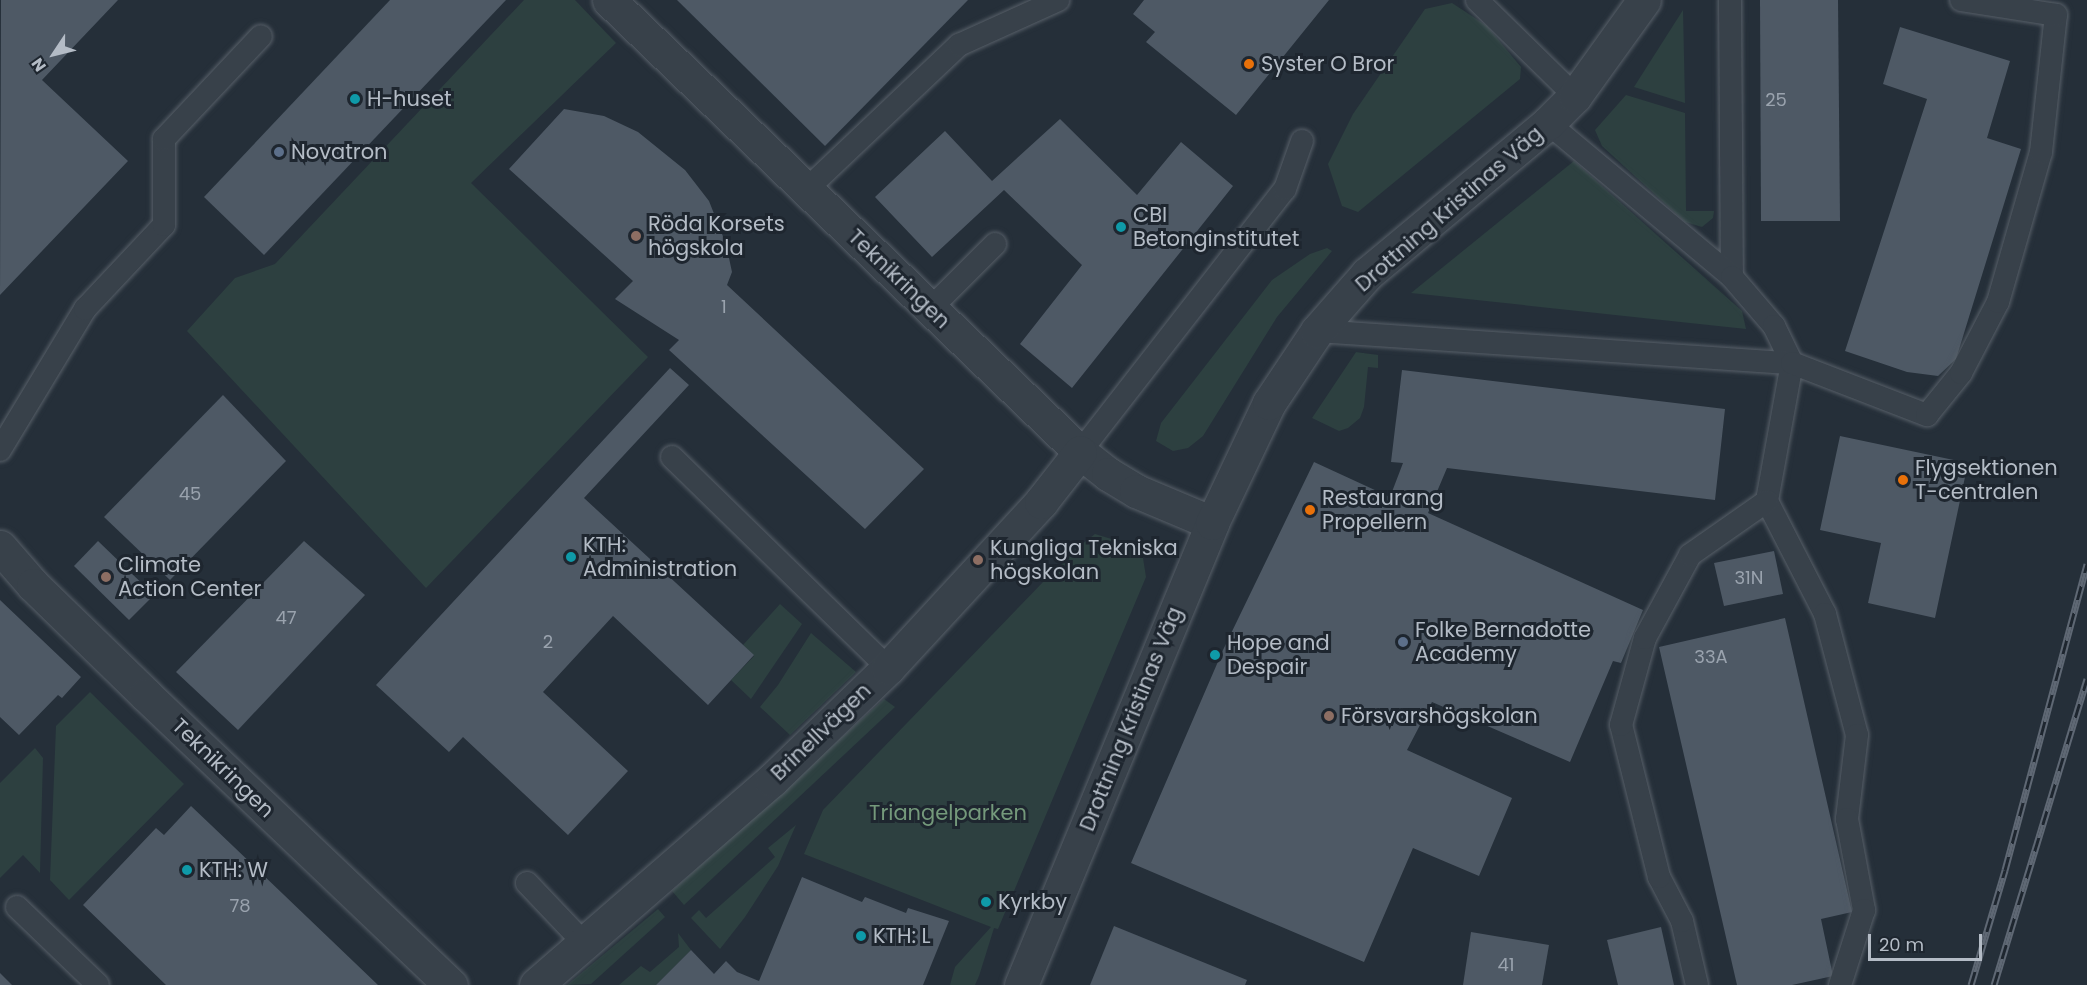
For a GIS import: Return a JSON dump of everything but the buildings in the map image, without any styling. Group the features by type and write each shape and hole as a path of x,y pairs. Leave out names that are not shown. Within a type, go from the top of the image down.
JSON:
{"street":[{"name":"Teknikringen","path":"609,0 1080,452 1108,474 1136,491 1212,523"},
{"name":"Drottning Kristinas Väg","path":"1021,985 1212,523 1269,403 1317,331 1367,274 1548,123 1575,96 1644,0"},
{"name":"Brinellvägen","path":"536,985 772,780 888,668 1041,502 1080,452"},
{"name":"Teknikringen","path":"0,547 33,585 146,695 451,985"}],"lane":[{"path":"806,190 959,45 1058,0"},
{"path":"1478,0 1575,96"},
{"path":"1730,0 1732,277"},
{"path":"1317,331 1792,363 1927,415 1961,373 1998,302 2040,152 2056,15 1961,0"},
{"path":"0,450 85,309 164,225 164,139 261,36"},
{"path":"1548,123 1732,277 1774,326 1792,363 1767,501 1825,614 1857,735 1846,819 1864,910 1840,985"},
{"path":"1080,452 1285,189 1302,141"},
{"path":"930,309 995,244"},
{"path":"672,457 888,668"},
{"path":"1697,985 1682,921 1659,877 1621,725 1645,638 1690,555 1767,501"},
{"path":"527,883 584,943"},
{"path":"17,907 98,985"}],"green space":[{"path":"524,0 575,0 616,43 471,183 648,357 426,588 187,331 235,278 275,264"},
{"path":"1452,3 1487,26 1521,67 1520,79 1358,212 1342,206 1328,164 1353,114 1425,9"},
{"path":"1683,10 1685,103 1634,87"},
{"path":"1626,95 1685,113 1686,211 1714,211 1713,218 1702,227 1685,222 1602,146 1595,130"},
{"path":"1574,161 1742,311 1746,329 1411,293"},
{"path":"1327,248 1332,251 1277,317 1203,436 1188,448 1173,451 1156,441 1161,423 1272,280 1310,254"},
{"path":"1356,352 1378,355 1378,368 1368,367 1364,407 1360,418 1348,428 1339,431 1312,418"},
{"name":"Triangelparken","path":"1095,534 1128,544 1143,558 1146,577 998,929 994,928 975,985 950,985 955,967 991,927 804,854 823,810 1073,551"},
{"path":"780,604 802,624 751,699 731,680 754,656 743,645"},
{"path":"811,633 856,672 790,735 760,707 778,685"},
{"path":"90,692 184,784 69,900 50,880 56,726"},
{"path":"884,699 895,707 684,905 672,891"},
{"path":"35,748 43,758 40,873 23,855 0,878 0,783"},
{"path":"796,825 778,866 745,917 720,949 691,918 699,910 706,918 775,857 768,848"},
{"path":"658,909 665,917 591,984 567,985"},
{"path":"678,933 691,950 656,985 619,985 641,966 650,972 679,947"}],"railway":[{"path":"1971,985 2005,870 2087,564"},
{"path":"1994,985 2087,679"}],"place":[{"name":"Syster O Bror","path":"1249,64"},
{"name":"H-huset","path":"355,99"},
{"name":"Novatron","path":"279,152"},
{"name":"CBI Betonginstitutet","path":"1121,227"},
{"name":"Röda Korsets högskola","path":"636,236"},
{"name":"Flygsektionen T-centralen","path":"1903,480"},
{"name":"Restaurang Propellern","path":"1310,510"},
{"name":"KTH: Administration","path":"571,557"},
{"name":"Kungliga Tekniska högskolan","path":"978,560"},
{"name":"Climate Action Center","path":"106,577"},
{"name":"Folke Bernadotte Academy","path":"1403,642"},
{"name":"Hope and Despair","path":"1215,655"},
{"name":"Försvarshögskolan","path":"1329,716"},
{"name":"KTH: W","path":"187,870"},
{"name":"Kyrkby","path":"986,902"},
{"name":"KTH: L","path":"861,936"}]}
